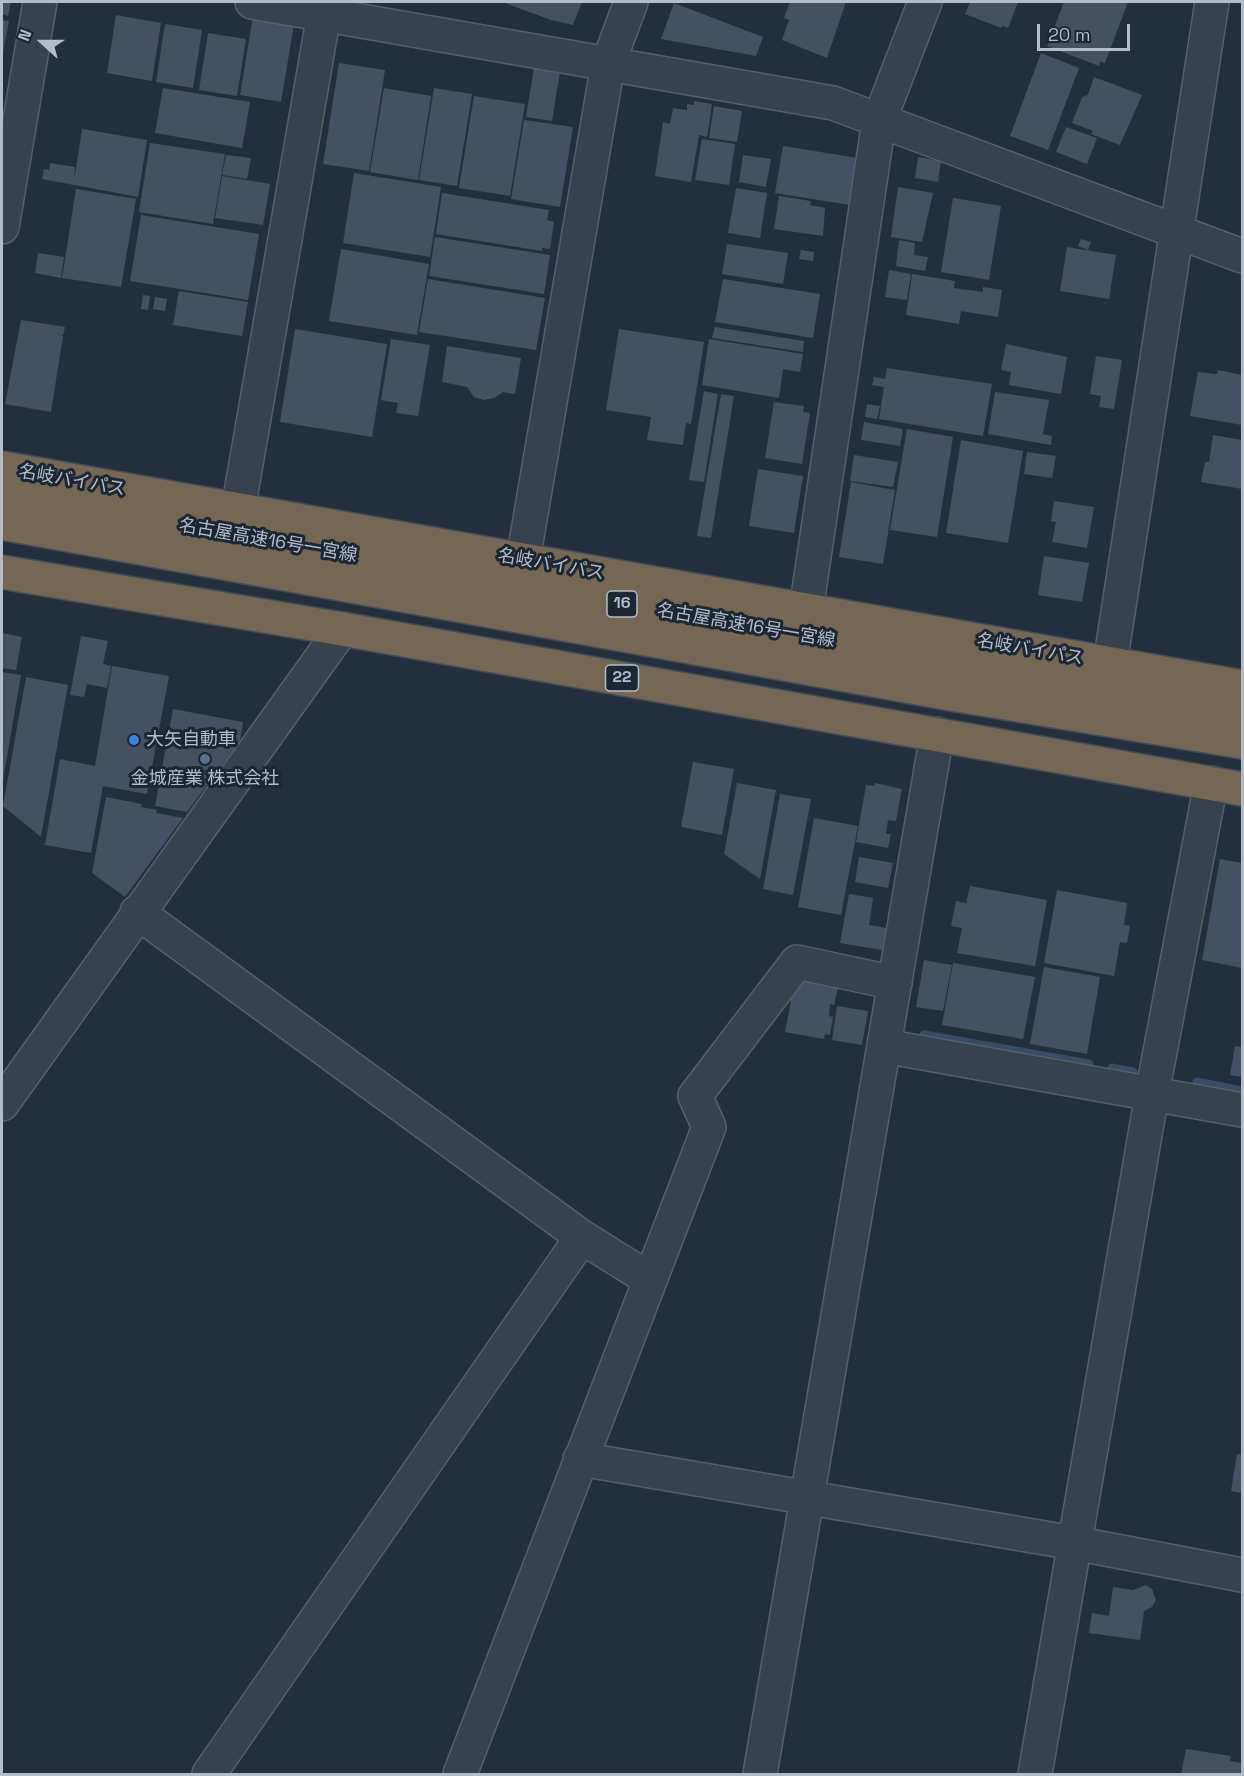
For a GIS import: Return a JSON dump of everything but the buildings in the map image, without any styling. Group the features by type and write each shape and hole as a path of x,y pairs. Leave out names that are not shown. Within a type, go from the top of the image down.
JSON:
{"highway":[{"name":"名岐バイパス","path":"2,468 1242,687"},
{"name":"名古屋高速16号一宮線","path":"2,494 1242,715"},
{"path":"2,523 963,696 1242,742"},
{"path":"2,565 1227,782"},
{"name":"22","path":"2,572 1227,782 1242,789"}],"street":[{"path":"2,227 40,2"},
{"path":"252,2 321,9 608,64 833,103 1242,256"},
{"path":"523,560 608,64 631,2"},
{"path":"806,610 879,121 925,2"},
{"path":"1110,664 1212,2"},
{"path":"238,510 321,9"},
{"path":"2,1104 137,912 342,629"},
{"path":"760,1774 937,734"},
{"path":"1035,1774 1152,1094 1227,782"},
{"path":"137,912 582,1237 649,1279"},
{"path":"460,1774 709,1127 694,1096 797,963 895,983"},
{"path":"884,1046 1242,1110"},
{"path":"209,1774 582,1237"},
{"path":"580,1459 1074,1543 1242,1575"}],"waterway":[{"path":"924,1035 1089,1064"},
{"path":"1112,1068 1133,1072"},
{"path":"1197,1082 1242,1091"}],"place":[{"name":"大矢自動車","path":"134,740"},
{"name":"金城産業 株式会社","path":"205,759"}]}
